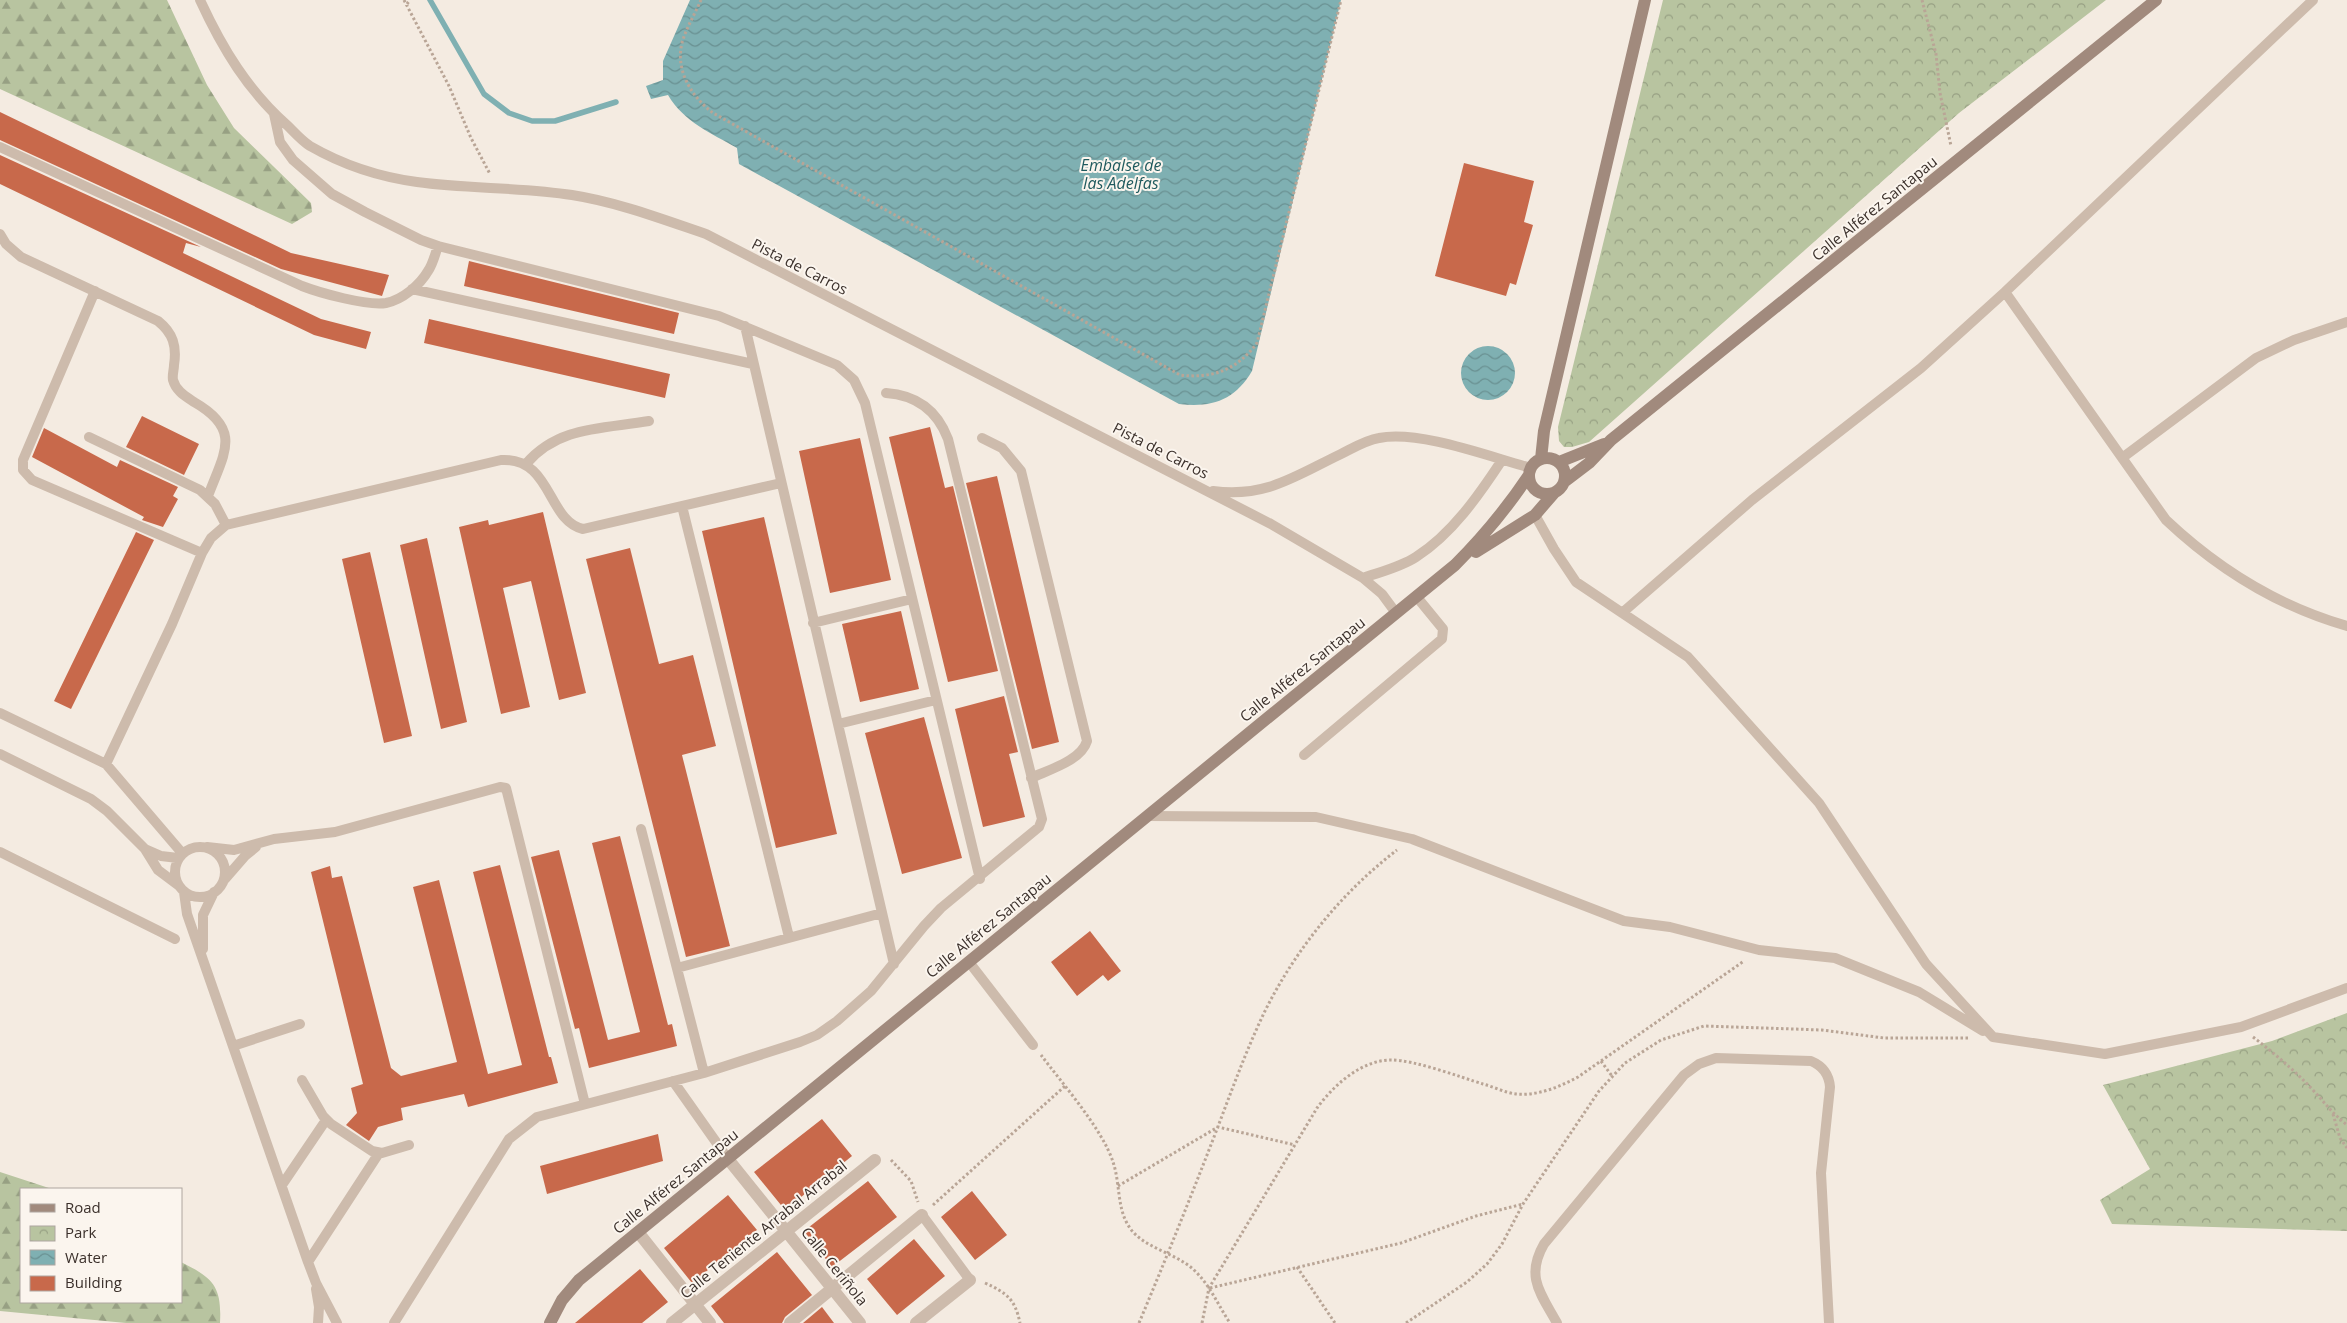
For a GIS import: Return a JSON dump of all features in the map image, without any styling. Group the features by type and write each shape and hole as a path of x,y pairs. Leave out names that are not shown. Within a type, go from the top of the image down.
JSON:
{"main road":[{"path":"1541,458 1548,458 1559,462 1565,475 1564,482 1554,493 1539,493 1533,488 1530,471 1541,458 1544,431 1645,0"},
{"name":"Calle Alférez Santapau","path":"1564,482 1589,463 1611,440 2156,0"},
{"name":"Calle Alférez Santapau","path":"1559,462 1611,440"},
{"name":"Calle Alférez Santapau","path":"552,1322 562,1300 580,1280 1455,565 1483,538 1508,508 1530,471"},
{"name":"Calle Alférez Santapau","path":"1455,565 1535,515 1554,493"}],"street":[{"name":"Calle Ceriñola","path":"728,1158 860,1323"},
{"name":"Calle Teniente Arrabal Arrabal","path":"672,1323 876,1160"},
{"path":"790,1323 922,1215"},
{"path":"638,1232 710,1323"},
{"path":"916,1323 970,1280"}],"lane":[{"name":"Pista de Carros","path":"200,0 218,40 240,74 274,114 308,145 339,161 384,176 418,182 572,195 659,218 706,234 1271,524 1363,578 1382,594 1396,613"},
{"path":"1622,613 1752,500 1921,368 2005,292 2313,0"},
{"path":"274,114 280,142 292,160 309,175 332,194 421,240 438,246 720,316 838,365 854,380 865,403 980,879"},
{"path":"0,147 321,293 385,303 412,289 429,270 438,246"},
{"path":"0,234 6,244 21,257 165,326 174,341 176,350 173,375 176,385 185,396 209,410 221,423 224,431 226,448 208,496"},
{"path":"412,289 754,364"},
{"path":"95,291 23,460 23,470 32,480 202,553"},
{"path":"2005,292 2166,520 2218,564 2276,599 2304,612 2347,626"},
{"path":"2122,458 2256,358 2294,340 2347,322"},
{"path":"744,326 894,964"},
{"path":"394,1321 510,1139 536,1117 704,1072 817,1035 837,1021 871,991 924,926 953,898 980,879 1037,830 1041,824 944,427 928,408 909,397 886,393"},
{"path":"526,464 545,446 566,435 650,421"},
{"path":"1204,489 1243,493 1274,486 1363,443 1395,436 1432,441 1502,460 1530,471"},
{"path":"89,437 200,490 208,496 221,512 226,526"},
{"path":"982,438 1002,448 1021,471 1087,741 1084,750 1073,758 1031,778"},
{"path":"106,764 148,677 202,553 210,538 226,526 500,460 517,461 526,464 534,471 563,514 576,527 590,528 781,483"},
{"path":"1363,578 1414,558 1437,542 1481,492 1502,460"},
{"path":"682,506 789,938"},
{"path":"1535,515 1554,550 1576,582 1688,657 1819,803 1926,964 1993,1037"},
{"path":"1304,754 1442,639 1443,629 1416,596"},
{"path":"813,624 912,599"},
{"path":"838,724 936,700"},
{"path":"0,713 106,764 180,855"},
{"path":"0,754 91,799 120,823 145,849 158,870 194,896 204,897 216,890 223,882 225,868 219,855 206,847"},
{"path":"145,849 161,856 180,855 198,846 234,850 274,839 335,832 500,787 506,788 585,1104"},
{"path":"1148,816 1316,817 1412,839 1624,921 1670,927 1759,950 1835,958 1919,992 1993,1037 2105,1054 2241,1028 2347,988"},
{"path":"641,829 704,1072"},
{"path":"203,958 203,916 216,890 230,871 261,843"},
{"path":"0,852 175,939"},
{"path":"180,855 174,871 181,888 187,914 308,1262 316,1283 337,1323"},
{"path":"677,968 882,913"},
{"path":"969,962 1033,1045"},
{"path":"233,1046 300,1024"},
{"path":"1557,1323 1536,1286 1536,1261 1544,1244 1684,1075 1699,1064 1716,1058 1811,1061 1818,1064 1828,1075 1830,1087 1822,1173 1829,1323"},
{"path":"302,1080 326,1120 336,1128 379,1153"},
{"path":"673,1081 728,1158"},
{"path":"282,1185 326,1120"},
{"path":"308,1262 379,1153 409,1145"},
{"path":"922,1215 970,1280"},
{"path":"316,1283 319,1307 318,1323"}],"path":[{"path":"404,0 449,86 480,155 500,189"},
{"path":"407,4 410,0"},
{"path":"701,0 682,42 682,66 690,89 704,106 713,113 1180,375 1194,377 1208,376 1232,368 1246,357 1257,343 1341,0"},
{"path":"1922,0 1936,54 1940,93 1955,164"},
{"path":"1139,1323 1169,1253 1264,1014 1298,955 1338,904 1386,858 1412,839"},
{"path":"1202,1323 1209,1288 1317,1108 1334,1088 1355,1072 1391,1060 1421,1066 1516,1094 1538,1092 1559,1087 1578,1077 1759,950"},
{"path":"2241,1028 2279,1057 2312,1088 2332,1114 2347,1125"},
{"path":"1033,1045 1105,1142 1113,1162 1128,1226 1139,1237 1169,1253 1193,1269 1209,1288 1230,1323"},
{"path":"1601,1061 1612,1076"},
{"path":"876,1160 891,1160 902,1169 911,1180 922,1215 1064,1086"},
{"path":"2332,1114 2340,1138 2347,1148"},
{"path":"1118,1186 1218,1127 1295,1145"},
{"path":"1209,1288 1401,1243 1476,1216 1523,1204"},
{"path":"1297,1267 1335,1323"},
{"path":"970,1280 982,1282 1001,1290 1010,1297 1017,1308 1020,1323"}],"green space":[{"path":"0,0 167,0 207,85 234,128 311,203 312,212 292,224 0,89"},
{"path":"1663,0 2106,0 1959,113 1589,442 1572,447 1564,447 1559,441 1558,427"},
{"path":"2347,1013 2347,1231 2112,1224 2100,1200 2150,1169 2103,1085 2272,1041"},
{"path":"0,1172 49,1188 20,1188 20,1303 182,1303 182,1263 201,1273 213,1285 219,1300 220,1323 126,1323 0,1311"}],"water":[{"name":"Embalse de las Adelfas","path":"690,0 1341,0 1252,371 1238,389 1222,400 1202,405 1179,404 739,164 737,148 690,120 668,95 651,99 646,86 663,80 663,61"},
{"path":"1483,346 1493,346 1503,350 1511,358 1515,373 1511,388 1503,396 1493,400 1483,400 1473,396 1465,388 1461,378 1461,368 1465,358 1473,350"}],"building":[{"path":"0,112 291,253 389,275 382,296 281,269 0,140"},
{"path":"0,155 201,247 186,243 183,253 321,319 371,332 366,349 314,335 0,184"},
{"path":"1464,163 1534,181 1524,222 1533,225 1516,285 1510,283 1506,296 1435,276"},
{"path":"469,261 679,313 674,334 464,286"},
{"path":"429,319 670,374 665,398 424,343"},
{"path":"142,416 199,444 184,475 126,447"},
{"path":"930,427 945,488 953,486 998,671 948,682 889,437"},
{"path":"44,428 117,467 120,460 178,487 173,496 178,499 163,527 142,520 144,517 32,457"},
{"path":"860,438 891,580 830,593 799,451"},
{"path":"997,476 1059,742 1032,749 966,483"},
{"path":"543,512 586,693 559,700 531,581 503,588 530,707 501,714 459,527 488,520 489,525"},
{"path":"764,517 837,834 776,848 702,531"},
{"path":"136,532 154,540 71,709 54,701"},
{"path":"427,538 467,722 441,729 400,545"},
{"path":"630,548 659,664 693,655 716,746 682,755 730,946 686,957 586,559"},
{"path":"370,552 412,736 384,743 342,559"},
{"path":"901,611 919,689 860,702 842,624"},
{"path":"1004,696 1018,752 1009,754 1025,817 983,827 955,709"},
{"path":"924,717 962,858 902,874 865,733"},
{"path":"620,836 668,1025 672,1024 677,1046 589,1068 579,1028 575,1029 531,857 559,850 608,1040 640,1032 592,843"},
{"path":"500,865 549,1057 551,1057 558,1083 468,1107 464,1094 401,1108 403,1120 378,1127 369,1141 346,1125 357,1113 351,1088 363,1084 311,872 330,866 332,878 342,876 391,1068 401,1076 457,1062 413,887 439,880 488,1074 522,1065 473,872"},
{"path":"1090,931 1121,971 1108,981 1103,975 1077,996 1051,962"},
{"path":"822,1119 852,1156 785,1210 754,1172"},
{"path":"658,1134 663,1161 547,1194 540,1166"},
{"path":"868,1181 897,1217 832,1267 804,1231"},
{"path":"972,1191 1007,1235 975,1260 941,1217"},
{"path":"728,1195 757,1230 692,1283 664,1248"},
{"path":"914,1239 945,1276 897,1315 867,1279"},
{"path":"777,1252 812,1295 785,1317 782,1323 724,1323 711,1306"},
{"path":"640,1269 668,1302 642,1323 575,1323"},
{"path":"822,1307 834,1323 803,1323"}],"waterway":[{"path":"430,0 484,94 509,113 532,121 555,121 616,102"}]}
